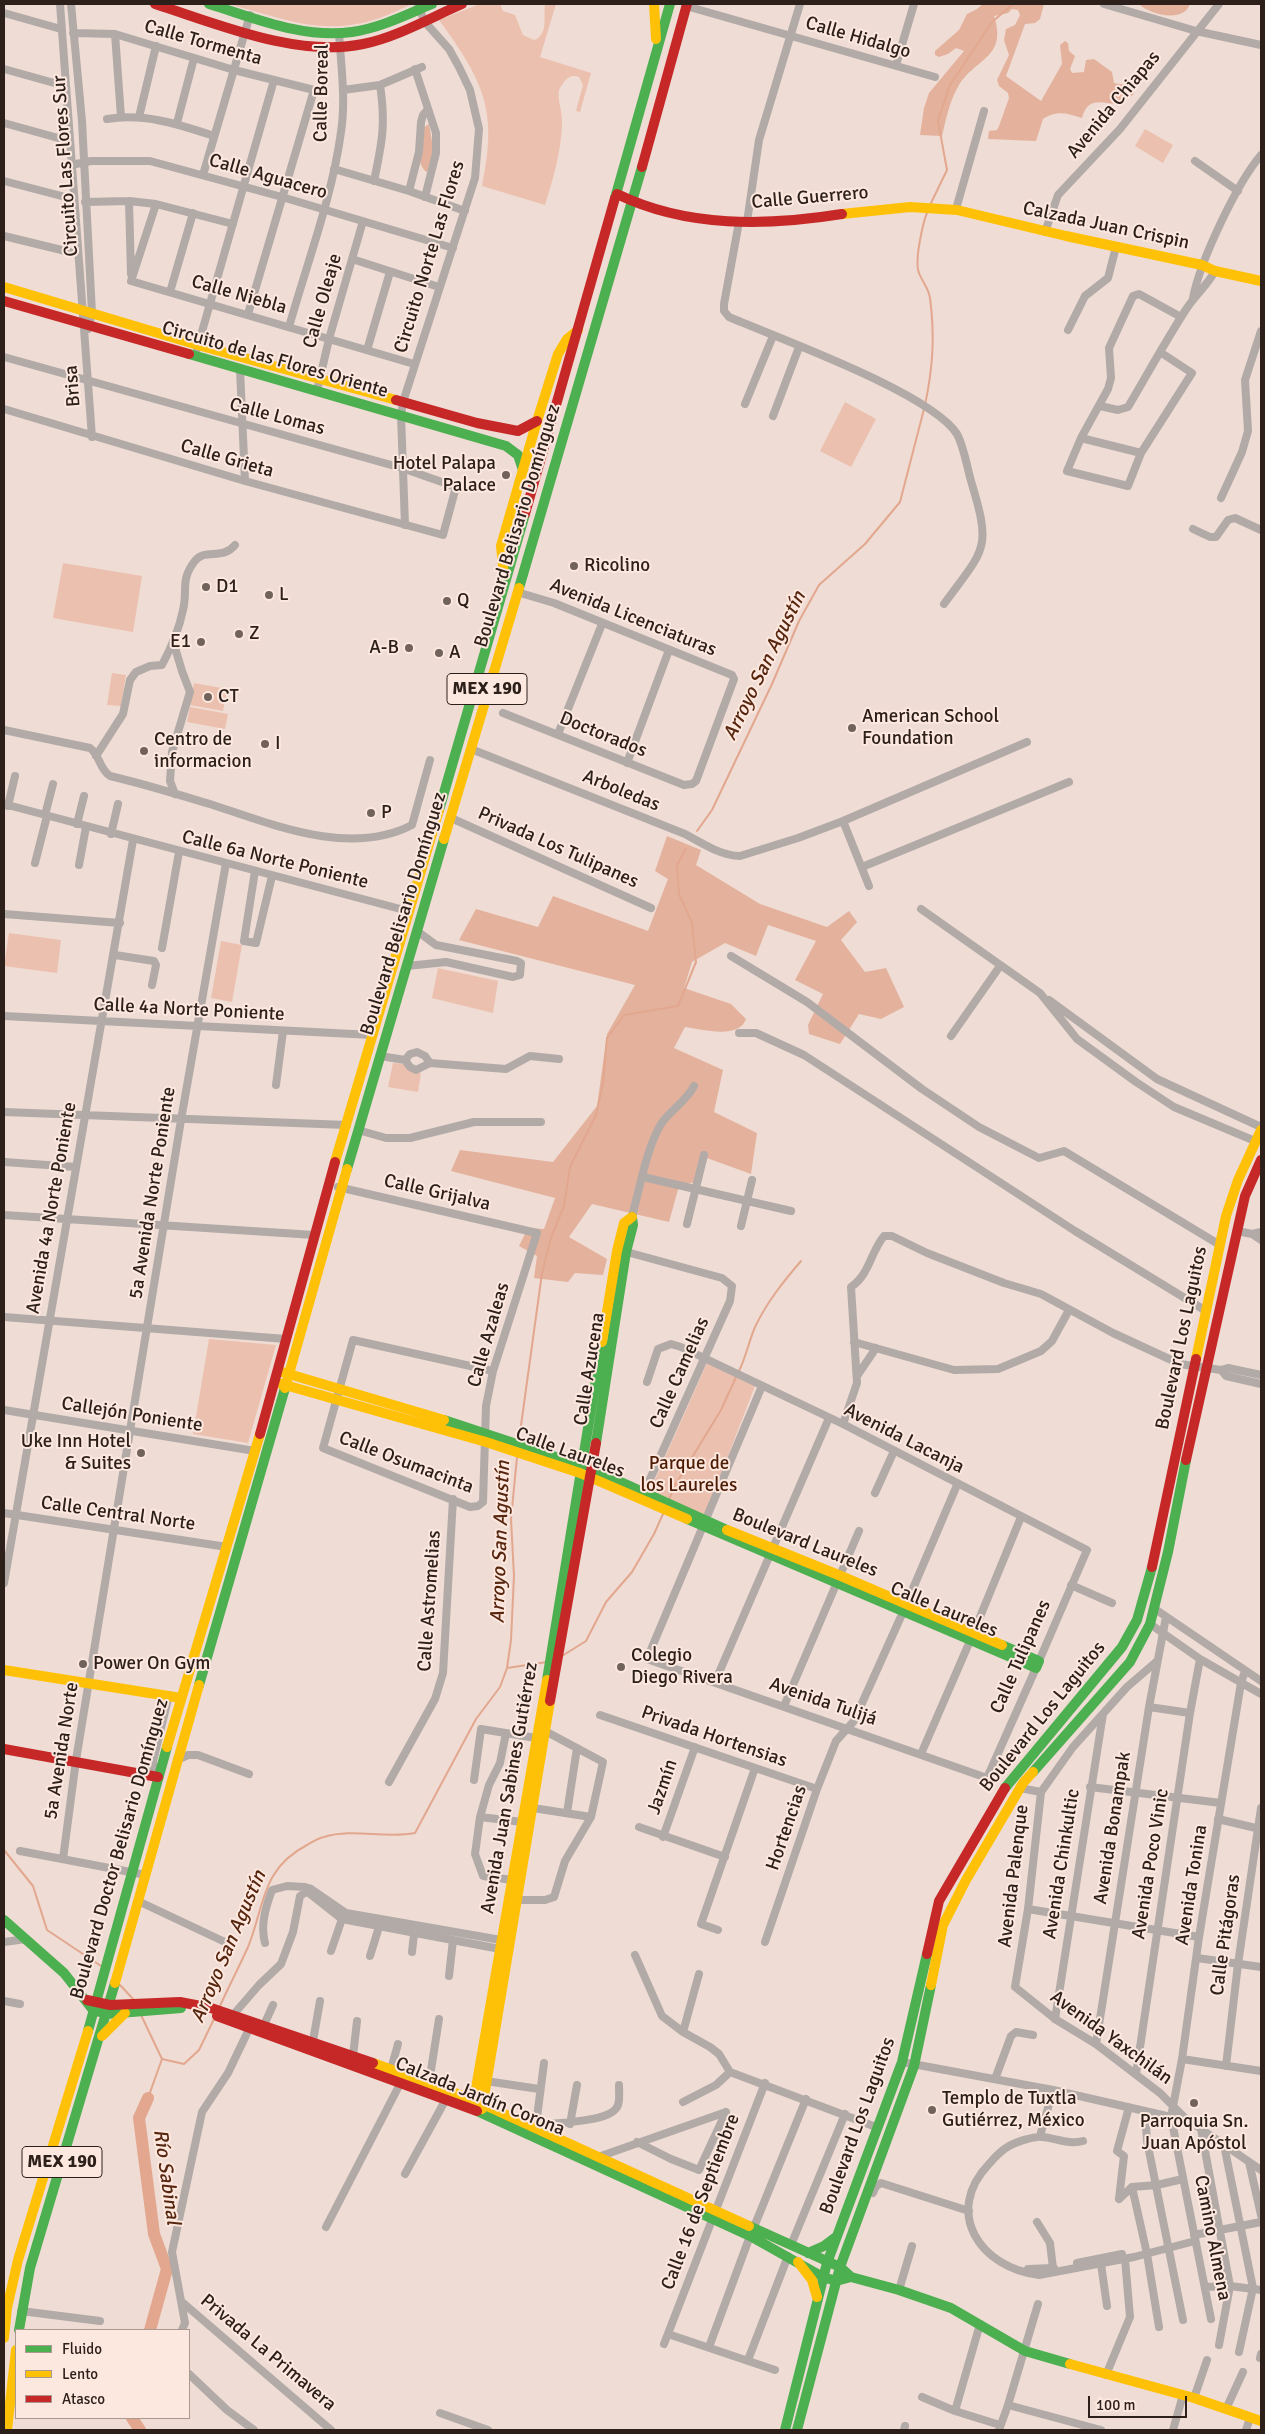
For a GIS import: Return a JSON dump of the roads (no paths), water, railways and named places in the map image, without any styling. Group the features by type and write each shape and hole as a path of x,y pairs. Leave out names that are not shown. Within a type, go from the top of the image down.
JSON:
{"main road":[{"path":"156,4 293,44 340,46 362,44 424,21 462,4"},
{"path":"209,4 298,29 339,33 365,30 418,7 432,4"},
{"path":"654,4 655,58"},
{"name":"Boulevard Belisario Domínguez","path":"278,1371 314,1235 501,598 670,4"},
{"name":"Boulevard Belisario Domínguez","path":"289,1374 341,1188 451,818 687,5"},
{"name":"Calle Guerrero","path":"617,194 631,202 673,214 742,222 806,220 857,212 922,206 943,208"},
{"name":"Calzada Juan Crispin","path":"943,208 956,209 1046,232 1202,265 1215,271 1261,282"},
{"path":"4,287 198,345 510,431 524,430 537,421"},
{"name":"Circuito de las Flores Oriente","path":"4,301 86,327 401,414 506,446 518,455 523,470"},
{"path":"505,582 501,546 537,421 558,354 567,339 578,330"},
{"path":"501,598 515,597"},
{"name":"Boulevard Los Laguitos","path":"786,2430 827,2263 876,2127 902,2062 930,1933 939,1901 1006,1786 1122,1647 1137,1620 1147,1590 1226,1216 1238,1180 1261,1129"},
{"name":"Boulevard Los Laguitos","path":"797,2430 840,2267 914,2066 943,1925 966,1880 1020,1788 1130,1662 1150,1624 1155,1609 1245,1196 1261,1160"},
{"name":"Calle Azucena","path":"561,1621 592,1473 624,1223 632,1217"},
{"name":"Avenida Juan Sabines Gutiérrez","path":"478,2107 500,1977 501,1945 512,1900 512,1880 524,1834 522,1822 536,1738 546,1703 549,1665 561,1621 564,1583 581,1469 621,1251"},
{"name":"Calle Laureles","path":"278,1371 338,1394 486,1437 527,1452"},
{"name":"Boulevard Doctor Belisario Domínguez","path":"4,2338 7,2308 18,2260 278,1371"},
{"name":"Boulevard Doctor Belisario Domínguez","path":"19,2329 21,2311 39,2238 110,2005 176,1760 289,1374"},
{"name":"Calle Laureles","path":"274,1382 285,1386 338,1394"},
{"name":"Boulevard Laureles","path":"527,1452 592,1473 662,1505 1037,1664"},
{"path":"478,2107 486,2081 500,1977 524,1834 533,1808 545,1731 546,1703 559,1661 561,1621"},
{"path":"4,1670 89,1685 182,1698"},
{"path":"1076,1703 1082,1716"},
{"path":"4,1749 76,1760 158,1777"},
{"path":"158,1777 176,1760"},
{"path":"158,1777 166,1800"},
{"path":"4,1920 93,2001"},
{"name":"Calzada Jardín Corona","path":"93,2001 128,2009 180,2002 264,2025 391,2069 429,2084 790,2250 808,2254 840,2267"},
{"path":"99,2039 128,2009"},
{"name":"Calzada Jardín Corona","path":"226,2015 249,2029 446,2099 478,2107 534,2126 601,2156 647,2183"},
{"path":"808,2254 836,2237"},
{"name":"Calzada Jardín Corona","path":"790,2250 798,2262 836,2281"},
{"path":"798,2262 812,2280 817,2300"},
{"path":"840,2267 851,2277 899,2290 951,2308 1025,2350 1106,2375 1194,2398 1261,2421"},
{"path":"836,2281 851,2277"},
{"path":"7,2430 15,2359"}],"street":[{"path":"60,4 73,199 78,254 87,312"},
{"name":"Circuito Las Flores Sur","path":"71,4 84,163 86,327"},
{"path":"800,4 760,140 724,311 729,317 880,382 933,412 957,435 980,508 984,535 983,546 978,558 944,604"},
{"path":"896,66 914,4"},
{"path":"1104,4 1196,31 1261,45"},
{"name":"Avenida Chiapas","path":"1046,232 1058,195 1120,129 1219,4"},
{"name":"Calle Hidalgo","path":"687,5 935,77"},
{"name":"Circuito Norte Las Flores","path":"405,525 401,414 403,402 475,178 479,129 476,109 470,90 449,50 424,21 418,7"},
{"path":"4,14 62,29"},
{"path":"203,175 250,15"},
{"name":"Calle Tormenta","path":"73,33 115,34 234,70 314,90 324,90"},
{"name":"Calle Boreal","path":"289,327 334,170 341,130 343,90 339,33"},
{"path":"115,34 122,117"},
{"path":"138,117 156,46"},
{"path":"177,123 194,58"},
{"path":"4,68 65,86"},
{"path":"343,90 380,85 419,68 428,109 436,133 436,153 425,197"},
{"path":"195,356 274,80"},
{"path":"374,181 384,132 385,114 380,85"},
{"path":"248,314 314,90"},
{"path":"410,191 419,152 421,122 423,115 428,109"},
{"path":"956,209 984,111"},
{"path":"106,119 138,117 177,123 214,136"},
{"path":"4,123 69,141"},
{"path":"1100,406 1118,410 1128,407 1193,298 1202,265 1238,191 1261,155"},
{"name":"Calle Aguacero","path":"71,164 150,161 282,196 453,248"},
{"path":"1194,161 1238,191"},
{"path":"334,170 410,191 465,211"},
{"path":"4,181 73,199"},
{"path":"85,202 129,201 156,204 233,224"},
{"path":"129,201 131,281"},
{"path":"131,281 156,204"},
{"path":"170,292 193,213"},
{"name":"Calle Oleaje","path":"317,391 328,339 363,221"},
{"path":"4,236 78,254"},
{"path":"1068,330 1085,296 1108,278 1116,247"},
{"path":"352,260 439,287"},
{"path":"1193,298 1206,287 1215,271"},
{"path":"368,350 390,272"},
{"name":"Calle Niebla","path":"131,281 414,364"},
{"path":"1160,352 1192,373 1142,453 1128,486 1067,471 1081,438 1100,406 1111,378 1109,348 1132,296 1139,294 1181,317"},
{"name":"Brisa","path":"86,327 92,437"},
{"path":"1221,498 1242,452 1248,432 1245,380 1261,330"},
{"path":"745,404 773,336"},
{"path":"773,416 799,347"},
{"name":"Calle Lomas","path":"4,358 402,468 456,487 443,535"},
{"path":"240,369 245,481"},
{"name":"Calle Grieta","path":"4,410 245,481 443,535"},
{"path":"1081,438 1142,453"},
{"path":"1193,529 1210,537 1216,537 1228,520 1235,518 1261,530"},
{"path":"96,756 123,714 130,680 136,672 150,666 162,665 173,641 185,604 184,580 195,561 202,556 223,554 235,545"},
{"name":"Avenida Licenciaturas","path":"515,597 554,603 732,675 734,679 696,781 692,784"},
{"path":"558,734 602,624"},
{"path":"173,641 190,692 172,752 170,780 175,794"},
{"path":"627,763 669,650"},
{"name":"Doctorados","path":"503,713 684,785 692,784"},
{"path":"4,730 78,744 90,748 102,769 110,776 175,794 282,828 322,836 377,837 402,830 412,824 430,760"},
{"name":"Arboledas","path":"471,749 734,856 748,854 758,849 798,838 843,821 1027,742"},
{"path":"6,805 15,776"},
{"path":"862,867 1069,782"},
{"path":"35,863 53,784"},
{"path":"77,824 84,796"},
{"path":"111,834 118,804"},
{"name":"Calle 6a Norte Poniente","path":"6,805 408,911"},
{"name":"Privada Los Tulipanes","path":"451,818 651,908"},
{"path":"843,821 869,886"},
{"path":"79,865 86,827"},
{"name":"Avenida 4a Norte Poniente","path":"4,1583 84,1115 115,955 133,840"},
{"path":"162,948 179,852"},
{"name":"5a Avenida Norte Poniente","path":"115,1529 181,1120 226,863"},
{"path":"255,871 244,941 256,943 272,876"},
{"path":"921,908 1157,1080 1261,1129"},
{"path":"249,909 264,912"},
{"path":"4,914 120,923"},
{"path":"407,966 446,962 513,977 520,975 521,972 521,963 517,961 436,945 417,931"},
{"path":"115,955 154,960 156,965 152,985"},
{"path":"731,956 807,1002 922,1089 979,1128 1039,1158 1064,1151 1220,1245"},
{"path":"951,1036 1000,966"},
{"path":"1040,993 1077,1039 1136,1082 1174,1107 1255,1141"},
{"name":"Calle 4a Norte Poniente","path":"4,1016 372,1035"},
{"path":"276,1085 282,1031"},
{"path":"739,1033 756,1033 804,1055 1075,1231 1206,1311"},
{"path":"405,1060 410,1054 417,1052 425,1056 430,1063"},
{"path":"380,1056 405,1060 410,1067 416,1070 430,1063 506,1069 530,1056 559,1058"},
{"path":"632,1217 656,1135 662,1122 689,1096 694,1086"},
{"path":"4,1112 347,1125"},
{"path":"358,1130 386,1138 410,1138 474,1122 541,1122"},
{"path":"686,1224 704,1155"},
{"path":"4,1162 76,1167"},
{"path":"643,1177 791,1211"},
{"path":"741,1226 752,1180"},
{"name":"Calle Grijalva","path":"330,1184 537,1233"},
{"path":"4,1215 314,1235"},
{"path":"1237,1230 1252,1234 1261,1232"},
{"name":"Calle Azaleas","path":"478,1506 483,1502 486,1406 493,1371 537,1233"},
{"path":"1252,1234 1256,1239 1261,1240"},
{"path":"843,1424 857,1383 851,1287 864,1276 878,1243 884,1236 892,1236 927,1253 1004,1283 1041,1294 1143,1348 1193,1368 1221,1370 1228,1368 1261,1375"},
{"name":"Calle Camelias","path":"621,1251 722,1278 732,1286 730,1301 643,1496"},
{"path":"854,1342 954,1370 998,1369 1041,1351 1052,1341 1069,1310"},
{"path":"4,1317 286,1339"},
{"path":"338,1394 353,1340 493,1371"},
{"name":"Avenida Lacanja","path":"647,1382 658,1349 671,1344 718,1364 843,1424 957,1485 1087,1550"},
{"path":"857,1376 876,1348"},
{"path":"1221,1370 1226,1376 1261,1384"},
{"path":"704,1523 762,1386"},
{"name":"Calle Osumacinta","path":"338,1394 323,1448 470,1507 478,1506"},
{"name":"Callejón Poniente","path":"4,1410 255,1451"},
{"path":"715,1682 829,1418"},
{"path":"875,1493 894,1451"},
{"name":"Hortencias","path":"765,1942 817,1789 836,1741 854,1720 905,1608 957,1485"},
{"name":"Calle Astromelias","path":"390,1782 435,1699 443,1673 453,1499"},
{"name":"Calle Central Norte","path":"4,1513 227,1547"},
{"path":"921,1754 972,1637 1021,1517"},
{"name":"Avenida Tulijá","path":"704,1523 647,1659 987,1778"},
{"name":"5a Avenida Norte","path":"62,1859 76,1760 115,1529"},
{"path":"784,1706 860,1531"},
{"name":"Calle Tulipanes","path":"987,1778 1087,1550"},
{"path":"1072,1585 1112,1603"},
{"path":"1155,1609 1261,1681"},
{"name":"Avenida Bonampak","path":"1096,2044 1113,1924 1156,1662 1166,1617"},
{"path":"1150,1624 1200,1659 1261,1694"},
{"name":"Avenida Poco Vinic","path":"1136,2074 1156,1931 1200,1659"},
{"name":"Avenida Palenque","path":"1015,1987 1028,1910 1041,1792 1073,1747 1102,1714 1127,1687 1156,1662"},
{"name":"Avenida Tonina","path":"1173,2104 1182,2059 1218,1820 1241,1683 1245,1671"},
{"path":"158,1777 153,1770 153,1761 169,1695"},
{"path":"1149,1706 1190,1713"},
{"name":"Avenida Chinkultic","path":"1055,2019 1102,1714"},
{"name":"Privada Hortensias","path":"600,1715 817,1789"},
{"path":"474,1780 481,1729 536,1738"},
{"path":"512,1900 545,1900 554,1897 564,1861 591,1817 603,1762 545,1731"},
{"path":"506,1734 500,1763 490,1784 480,1817 475,1854 483,1876 512,1880"},
{"name":"Jazmín","path":"663,1837 695,1747"},
{"path":"567,1813 576,1748"},
{"path":"176,1760 188,1755 198,1755 249,1774"},
{"path":"718,1930 701,1924 756,1768"},
{"path":"1090,1787 1221,1803"},
{"path":"1020,1788 1041,1792"},
{"path":"533,1808 591,1817"},
{"name":"Calle Pitágoras","path":"1226,2066 1238,1964 1261,1808"},
{"path":"480,1817 522,1822"},
{"path":"1218,1820 1259,1828"},
{"path":"639,1827 663,1837 725,1857"},
{"path":"20,1852 146,1875"},
{"path":"264,1943 262,1934 266,1905 272,1890 287,1886 308,1889 346,1913 380,1927 414,1934 432,1933 453,1940 501,1945"},
{"path":"308,1889 342,1919 361,1919 501,1945"},
{"path":"226,2015 281,1964 293,1932 300,1896 308,1889"},
{"path":"138,1901 227,1943"},
{"path":"1028,1910 1199,1937"},
{"path":"331,1951 342,1919"},
{"path":"370,1956 380,1927"},
{"path":"412,1952 414,1934"},
{"path":"4,1942 26,1939"},
{"path":"449,1976 453,1940"},
{"path":"635,1955 662,2016 683,2032 719,2054 730,2072 765,2083 876,2127"},
{"path":"1197,1958 1261,1967"},
{"path":"683,2032 699,1974"},
{"name":"Avenida Yaxchilán","path":"1015,1987 1055,2019 1096,2044 1136,2074 1173,2104 1185,2118 1261,2170"},
{"path":"4,2001 20,2004"},
{"path":"313,2042 320,2001"},
{"path":"264,2025 273,2005"},
{"path":"429,2084 439,2019"},
{"path":"353,2056 358,2022"},
{"name":"Privada La Primavera","path":"183,2329 186,2323 172,2252 202,2112 228,2073 249,2029"},
{"path":"995,2079 1011,2036 1016,2032 1034,2035"},
{"path":"391,2069 398,2044"},
{"path":"1182,2059 1261,2071"},
{"path":"902,2062 914,2066 1053,2090 1171,2118 1185,2118"},
{"path":"544,2063 534,2126 570,2124 612,2112 618,2105 619,2085"},
{"path":"683,2102 716,2085 730,2072"},
{"path":"486,2081 539,2090"},
{"path":"326,2227 401,2082"},
{"name":"Calle 16 de Septiembre","path":"664,2344 765,2083"},
{"path":"570,2124 577,2085"},
{"path":"1040,2136 1053,2090"},
{"path":"405,2174 446,2099"},
{"path":"708,2347 806,2099"},
{"name":"Camino Almena","path":"1173,2104 1171,2118 1211,2319"},
{"path":"1129,2107 1117,2151 1124,2156 1118,2199 1132,2187 1157,2186 1183,2179"},
{"path":"601,2156 637,2142 726,2112 699,2170 637,2142"},
{"path":"1145,2112 1147,2141 1183,2320"},
{"path":"748,2360 790,2250 846,2114"},
{"path":"1201,2129 1230,2286 1219,2345"},
{"path":"1083,2141 1076,2143 1040,2136 1009,2146 992,2161 972,2184 968,2210 979,2242 984,2250 994,2259 1024,2273 1039,2275 1125,2259 1220,2230 1261,2222"},
{"path":"1224,2145 1241,2226 1257,2289 1240,2352"},
{"path":"1249,2162 1261,2215"},
{"path":"862,2207 868,2204 878,2183 968,2210 984,2243 996,2256 1013,2266 1023,2269 1053,2268 1149,2252"},
{"path":"1132,2187 1149,2252 1159,2327"},
{"path":"1037,2222 1050,2243 1053,2268"},
{"path":"899,2290 912,2246"},
{"path":"1106,2375 1130,2317 1125,2259"},
{"path":"1101,2264 1107,2306"},
{"path":"1205,2287 1230,2286 1257,2289"},
{"name":"Privada La Primavera","path":"182,2302 332,2430"},
{"path":"922,2397 1000,2428 1038,2304"},
{"path":"21,2311 100,2321"},
{"path":"955,2411 980,2324"},
{"path":"668,2334 775,2370"},
{"path":"1194,2398 1207,2360"},
{"path":"1226,2409 1243,2372"},
{"path":"190,2375 227,2410 254,2430"},
{"path":"1173,2430 1183,2395"},
{"path":"1008,2405 1100,2430"},
{"path":"440,2413 488,2430"},
{"path":"1246,2430 1250,2418"}],"waterway":[{"name":"Arroyo San Agustín","path":"931,203 947,170 938,121 950,85 992,22 1013,4"},
{"name":"Arroyo San Agustín","path":"925,405 930,378 933,339 932,312 927,288 919,273 918,251 928,210"},
{"name":"Arroyo San Agustín","path":"697,831 712,810 772,684 799,621 819,585 865,544 900,502 924,409"},
{"name":"Arroyo San Agustín","path":"519,1440 542,1273 551,1238 564,1206 570,1167 596,1115 603,1083 607,1038 624,1015 678,1006 696,962 692,923 679,894 677,865 686,849"},
{"path":"739,1371 753,1332 765,1309 801,1261"},
{"path":"668,1502 674,1487 721,1410 737,1375"},
{"name":"Arroyo San Agustín","path":"220,2006 248,1947 267,1889 281,1865 313,1841 335,1834 404,1835 415,1833 476,1719 500,1687 507,1668 511,1640 514,1576 511,1519 517,1457"},
{"path":"562,1656 586,1641 606,1602 632,1572 663,1514"},
{"path":"507,1668 547,1662"},
{"name":"Río Sabinal","path":"4,1850 33,1886 47,1930 101,1966"},
{"name":"Río Sabinal","path":"120,1985 134,2000"},
{"name":"Río Sabinal","path":"141,2015 162,2059 148,2098"},
{"name":"Arroyo San Agustín","path":"162,2059 184,2064 199,2050 214,2019"},
{"name":"Río Sabinal","path":"148,2098 139,2118 154,2234 167,2269 150,2329"},
{"name":"Río Sabinal","path":"133,2419 140,2430"}],"place":[{"name":"Hotel Palapa Palace","path":"506,475"},
{"name":"Ricolino","path":"574,566"},
{"name":"D1","path":"206,587"},
{"name":"L","path":"269,595"},
{"name":"Q","path":"447,601"},
{"name":"Z","path":"239,634"},
{"name":"E1","path":"201,642"},
{"name":"A-B","path":"409,648"},
{"name":"A","path":"439,653"},
{"name":"CT","path":"208,697"},
{"name":"American School Foundation","path":"852,728"},
{"name":"I","path":"265,744"},
{"name":"Centro de informacion","path":"144,751"},
{"name":"P","path":"371,813"},
{"name":"Uke Inn Hotel & Suites","path":"141,1453"},
{"name":"Power On Gym","path":"83,1664"},
{"name":"Colegio Diego Rivera","path":"621,1667"},
{"name":"Parroquia Sn. Juan Apóstol","path":"1194,2103"},
{"name":"Templo de Tuxtla Gutiérrez, México","path":"932,2110"}],"park label":[{"name":"Parque de los Laureles","path":"689,1475"}]}
